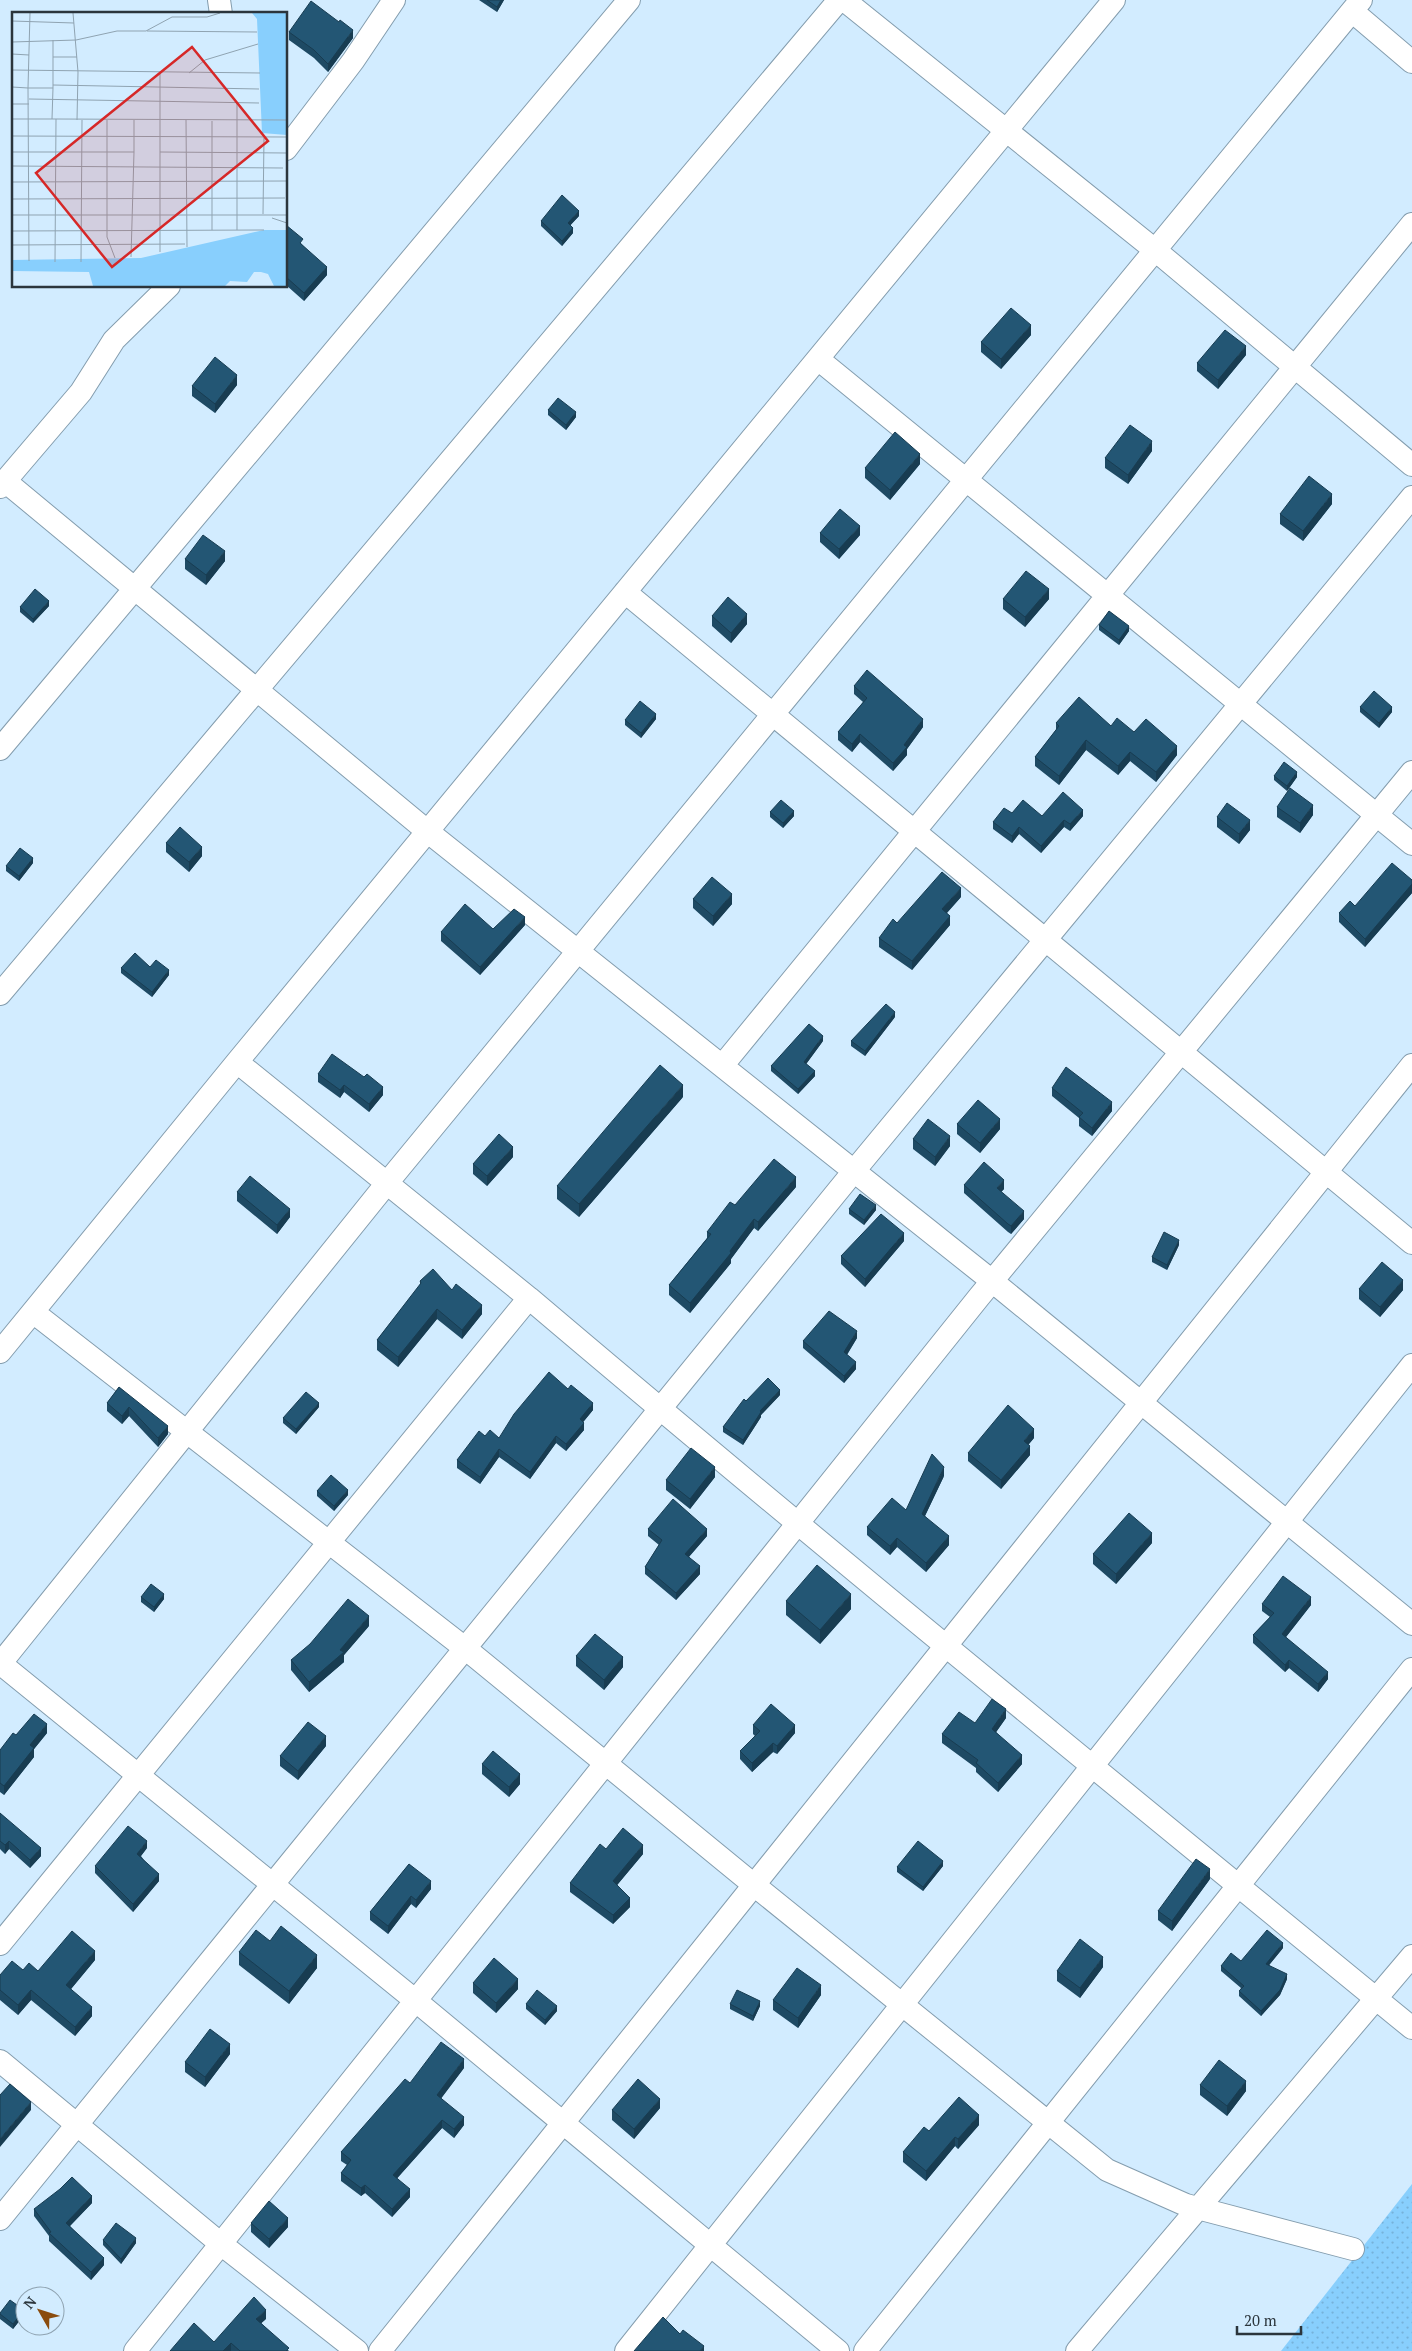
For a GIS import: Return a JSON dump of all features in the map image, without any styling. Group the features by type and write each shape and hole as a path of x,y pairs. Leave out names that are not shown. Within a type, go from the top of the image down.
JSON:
{"street":[{"path":"288,146 353,61 394,0"},
{"path":"0,749 136,590 629,0"},
{"path":"0,994 839,0"},
{"path":"844,0 1155,250 1412,464"},
{"path":"0,1352 427,831 1114,0"},
{"path":"838,2351 416,2001 0,1663 387,1183 1357,5 1412,62"},
{"path":"722,1066 1412,224"},
{"path":"167,288 114,340 81,392 2,484 136,590 427,831 992,1281 1140,1404 1412,1624"},
{"path":"818,359 1412,844"},
{"path":"0,2219 854,1171 1412,497"},
{"path":"625,592 915,831 1044,941 1412,1243"},
{"path":"135,2351 798,1526 992,1281 1412,772"},
{"path":"237,1062 529,1298 798,1526 947,1645 1412,2028"},
{"path":"380,2351 1412,1065"},
{"path":"0,1944 529,1298"},
{"path":"33,1312 466,1649 1107,2170 1186,2205 1353,2249"},
{"path":"626,2351 1412,1365"},
{"path":"865,2351 1237,1885 1412,1670"},
{"path":"1077,2351 1412,1956"},
{"path":"0,2061 221,2244 357,2351"}],"shaded area":[{"path":"1412,2184 1412,2351 1281,2351"}],"building":[{"path":"487,0 501,0 497,7"},
{"path":"311,1 353,30 328,64 314,50 289,32"},
{"path":"562,195 579,211 568,223 573,228 562,241 541,221"},
{"path":"288,227 303,239 300,243 327,267 304,293 288,279"},
{"path":"1011,308 1031,325 1001,359 981,342"},
{"path":"1225,330 1246,346 1218,380 1197,363"},
{"path":"215,357 237,375 215,404 192,386"},
{"path":"558,398 576,412 566,425 548,410"},
{"path":"1130,425 1152,441 1128,475 1105,458"},
{"path":"895,432 920,454 890,490 865,468"},
{"path":"1309,476 1332,494 1303,531 1280,514"},
{"path":"840,509 860,526 839,549 820,533"},
{"path":"203,535 225,551 206,575 185,559"},
{"path":"1026,571 1049,589 1025,617 1003,599"},
{"path":"35,589 49,601 33,619 20,607"},
{"path":"728,597 747,614 731,633 712,616"},
{"path":"1109,611 1129,626 1119,640 1099,625"},
{"path":"867,670 923,719 904,745 907,747 893,763 860,734 852,744 838,732 867,698 854,686"},
{"path":"1374,691 1392,707 1379,723 1360,707"},
{"path":"1079,697 1111,726 1117,718 1134,732 1146,719 1177,746 1156,772 1130,752 1118,766 1086,740 1059,776 1035,757 1059,726 1056,723"},
{"path":"640,701 656,714 641,733 625,720"},
{"path":"1284,762 1297,772 1287,786 1274,776"},
{"path":"1290,788 1313,805 1300,823 1277,807"},
{"path":"1063,792 1083,810 1070,824 1064,820 1041,846 1019,827 1012,836 993,822 1004,808 1012,813 1023,800 1042,816"},
{"path":"781,800 794,811 783,823 770,812"},
{"path":"1227,803 1250,820 1239,834 1217,817"},
{"path":"180,827 202,847 189,862 166,843"},
{"path":"20,848 33,858 19,876 6,866"},
{"path":"1392,863 1412,880 1412,884 1365,939 1339,913 1350,901 1355,906"},
{"path":"942,872 961,888 942,909 950,916 912,961 879,938 893,919 897,923"},
{"path":"712,877 732,894 713,916 693,899"},
{"path":"465,904 493,929 514,909 525,917 480,967 441,932"},
{"path":"135,953 150,967 156,960 169,970 152,992 121,968"},
{"path":"886,1004 895,1012 865,1051 851,1041"},
{"path":"809,1024 823,1036 804,1062 815,1071 798,1089 771,1066"},
{"path":"332,1054 364,1077 367,1074 383,1087 369,1104 344,1085 340,1090 318,1074"},
{"path":"660,1065 683,1085 579,1204 557,1186"},
{"path":"1066,1067 1112,1102 1092,1128 1079,1117 1083,1113 1052,1088"},
{"path":"978,1100 1000,1119 980,1143 957,1124"},
{"path":"928,1119 950,1136 935,1157 913,1139"},
{"path":"499,1134 513,1147 487,1176 473,1164"},
{"path":"774,1159 796,1177 758,1222 754,1219 730,1251 731,1253 690,1303 669,1285 711,1234 707,1232 730,1202 735,1205"},
{"path":"984,1162 1004,1180 997,1188 1024,1211 1011,1226 964,1185"},
{"path":"250,1176 290,1209 277,1225 237,1192"},
{"path":"860,1194 876,1205 864,1220 849,1209"},
{"path":"881,1214 904,1233 865,1279 841,1256"},
{"path":"1164,1232 1179,1240 1167,1265 1152,1257"},
{"path":"1382,1262 1403,1280 1380,1307 1359,1289"},
{"path":"433,1269 452,1290 456,1284 482,1305 462,1330 437,1309 398,1357 377,1340 421,1283 420,1281"},
{"path":"829,1311 857,1331 844,1352 856,1362 844,1376 803,1341"},
{"path":"549,1372 568,1389 571,1385 593,1403 580,1419 584,1423 566,1444 556,1436 530,1472 499,1449 480,1477 457,1460 479,1431 485,1436 490,1430 499,1438 514,1414"},
{"path":"768,1378 780,1390 760,1411 743,1440 723,1427 744,1399 746,1401"},
{"path":"119,1387 168,1426 158,1438 129,1407 122,1416 107,1403"},
{"path":"306,1392 319,1403 296,1429 283,1418"},
{"path":"1008,1405 1034,1429 1024,1441 1030,1446 1001,1480 968,1453"},
{"path":"691,1448 715,1467 690,1499 666,1480"},
{"path":"932,1454 944,1467 922,1514 949,1536 926,1563 897,1538 890,1546 867,1527 892,1498 906,1510"},
{"path":"331,1475 348,1490 334,1506 317,1491"},
{"path":"673,1499 707,1529 685,1554 700,1566 676,1593 645,1567 662,1540 648,1529"},
{"path":"1129,1513 1152,1533 1116,1574 1093,1554"},
{"path":"817,1565 851,1594 820,1630 786,1601"},
{"path":"1283,1576 1311,1597 1282,1634 1328,1672 1318,1684 1289,1660 1285,1665 1253,1635 1274,1613 1262,1604"},
{"path":"151,1584 164,1594 154,1607 141,1597"},
{"path":"348,1599 369,1616 340,1650 344,1652 309,1682 291,1660 310,1644"},
{"path":"595,1634 623,1657 604,1680 576,1656"},
{"path":"992,1699 1006,1709 992,1729 1022,1755 998,1783 976,1763 978,1760 942,1734 959,1712 975,1723"},
{"path":"771,1704 795,1725 777,1746 773,1743 752,1763 740,1751 760,1731 753,1725"},
{"path":"34,1714 47,1724 30,1745 34,1748 4,1786 0,1783 0,1750 13,1733 16,1735"},
{"path":"308,1722 326,1736 298,1771 280,1756"},
{"path":"493,1751 520,1774 509,1787 482,1764"},
{"path":"0,1813 41,1848 30,1860 9,1841 5,1845 0,1841"},
{"path":"128,1826 147,1841 137,1854 159,1874 133,1904 95,1866"},
{"path":"623,1828 643,1845 613,1881 630,1898 613,1915 570,1883 600,1844 606,1849"},
{"path":"918,1841 943,1861 923,1887 897,1867"},
{"path":"1196,1859 1210,1869 1172,1921 1158,1911"},
{"path":"409,1864 431,1881 416,1900 411,1896 388,1926 370,1912"},
{"path":"281,1926 317,1955 289,1991 239,1952 256,1930 270,1941"},
{"path":"1267,1930 1283,1943 1266,1964 1287,1974 1280,1990 1261,2011 1239,1991 1244,1986 1221,1966 1231,1953 1241,1961"},
{"path":"72,1931 95,1951 66,1985 92,2007 75,2027 31,1990 18,2005 0,1990 0,1975 12,1961 23,1970 29,1963 38,1971"},
{"path":"1080,1939 1103,1957 1080,1988 1057,1971"},
{"path":"494,1958 518,1979 496,2003 473,1983"},
{"path":"797,1968 821,1985 798,2018 773,2000"},
{"path":"537,1990 557,2006 545,2020 526,2004"},
{"path":"737,1990 760,2001 753,2016 730,2004"},
{"path":"210,2029 230,2044 205,2077 185,2062"},
{"path":"441,2042 464,2059 437,2095 464,2117 454,2129 442,2120 393,2175 410,2189 392,2209 365,2185 361,2188 341,2173 351,2160 341,2152 405,2079 410,2083"},
{"path":"1219,2060 1246,2081 1227,2106 1200,2085"},
{"path":"638,2079 660,2099 634,2129 612,2110"},
{"path":"10,2084 31,2102 0,2139 0,2095"},
{"path":"959,2097 979,2115 958,2139 955,2137 926,2171 903,2152 924,2127 929,2131"},
{"path":"72,2177 92,2196 66,2223 104,2258 91,2272 49,2233 51,2232 34,2209"},
{"path":"269,2201 288,2218 269,2239 251,2223"},
{"path":"116,2223 136,2238 121,2259 103,2240"},
{"path":"254,2297 266,2310 256,2319 289,2348 286,2351 240,2351 231,2343 223,2351 170,2351 194,2323 214,2342"},
{"path":"10,2300 15,2304 15,2321 13,2324 0,2313"},
{"path":"663,2317 680,2334 683,2330 704,2346 700,2351 634,2351"}]}
